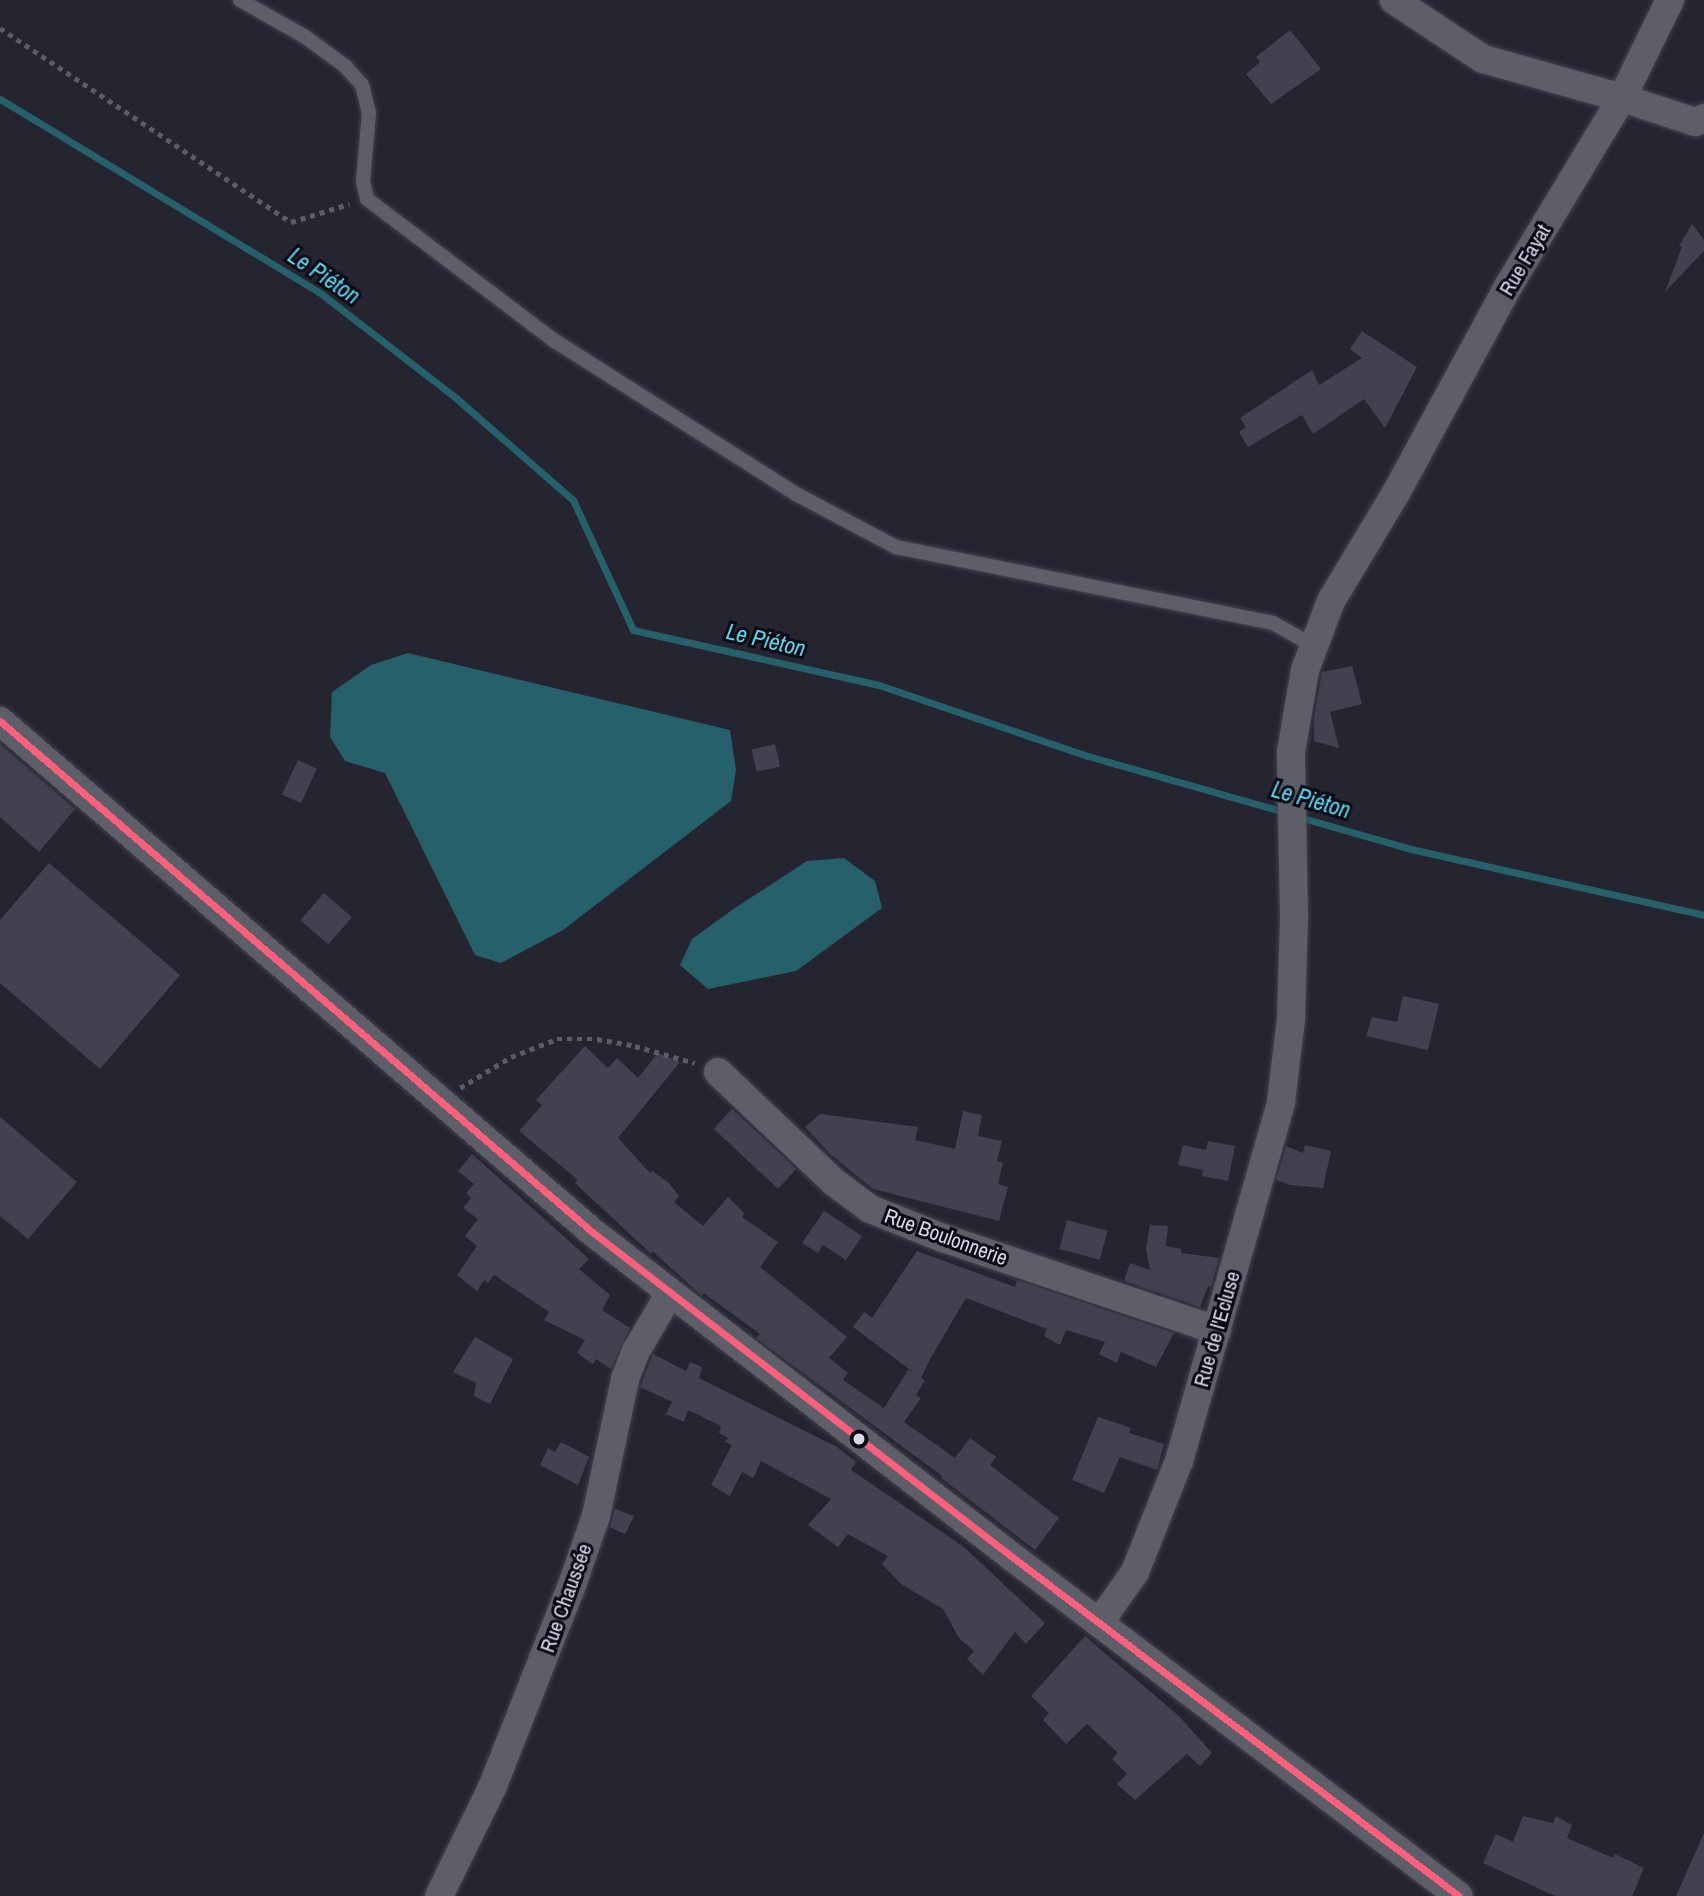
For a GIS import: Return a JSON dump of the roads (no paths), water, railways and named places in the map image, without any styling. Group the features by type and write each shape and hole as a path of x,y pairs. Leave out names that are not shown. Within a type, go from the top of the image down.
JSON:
{"street":[{"path":"1394,0 1483,59 1622,97 1695,122 1704,118"},
{"name":"Rue Fayat","path":"1295,833 1291,796 1291,752 1298,698 1331,601 1396,493 1509,285 1622,97 1670,0"},
{"path":"0,721 591,1231 1099,1623 1460,1896"},
{"name":"Rue de l'Ecluse","path":"1099,1623 1135,1572 1179,1461 1281,1102 1291,1019 1295,833"},
{"name":"Rue Boulonnerie","path":"719,1072 834,1182 870,1209 943,1238 1217,1330"},
{"name":"Rue Chaussée","path":"439,1896 492,1788 573,1582 596,1516 625,1379 636,1351 670,1293"}],"lane":[{"path":"240,0 304,36 345,66 362,85 369,113 363,181 367,199 555,341 798,495 896,547 1273,623 1314,646"}],"water":[{"path":"408,653 730,730 736,770 731,801 563,930 501,963 475,955 385,773 345,761 330,737 332,692 371,665"},
{"path":"844,858 875,881 882,908 796,971 708,989 680,965 692,939 807,861"}],"waterway":[{"name":"Le Piéton","path":"0,99 319,292 456,398 573,500 633,630 879,685 1088,756 1284,812"},
{"name":"Le Piéton","path":"1299,817 1411,849 1704,915"}]}
